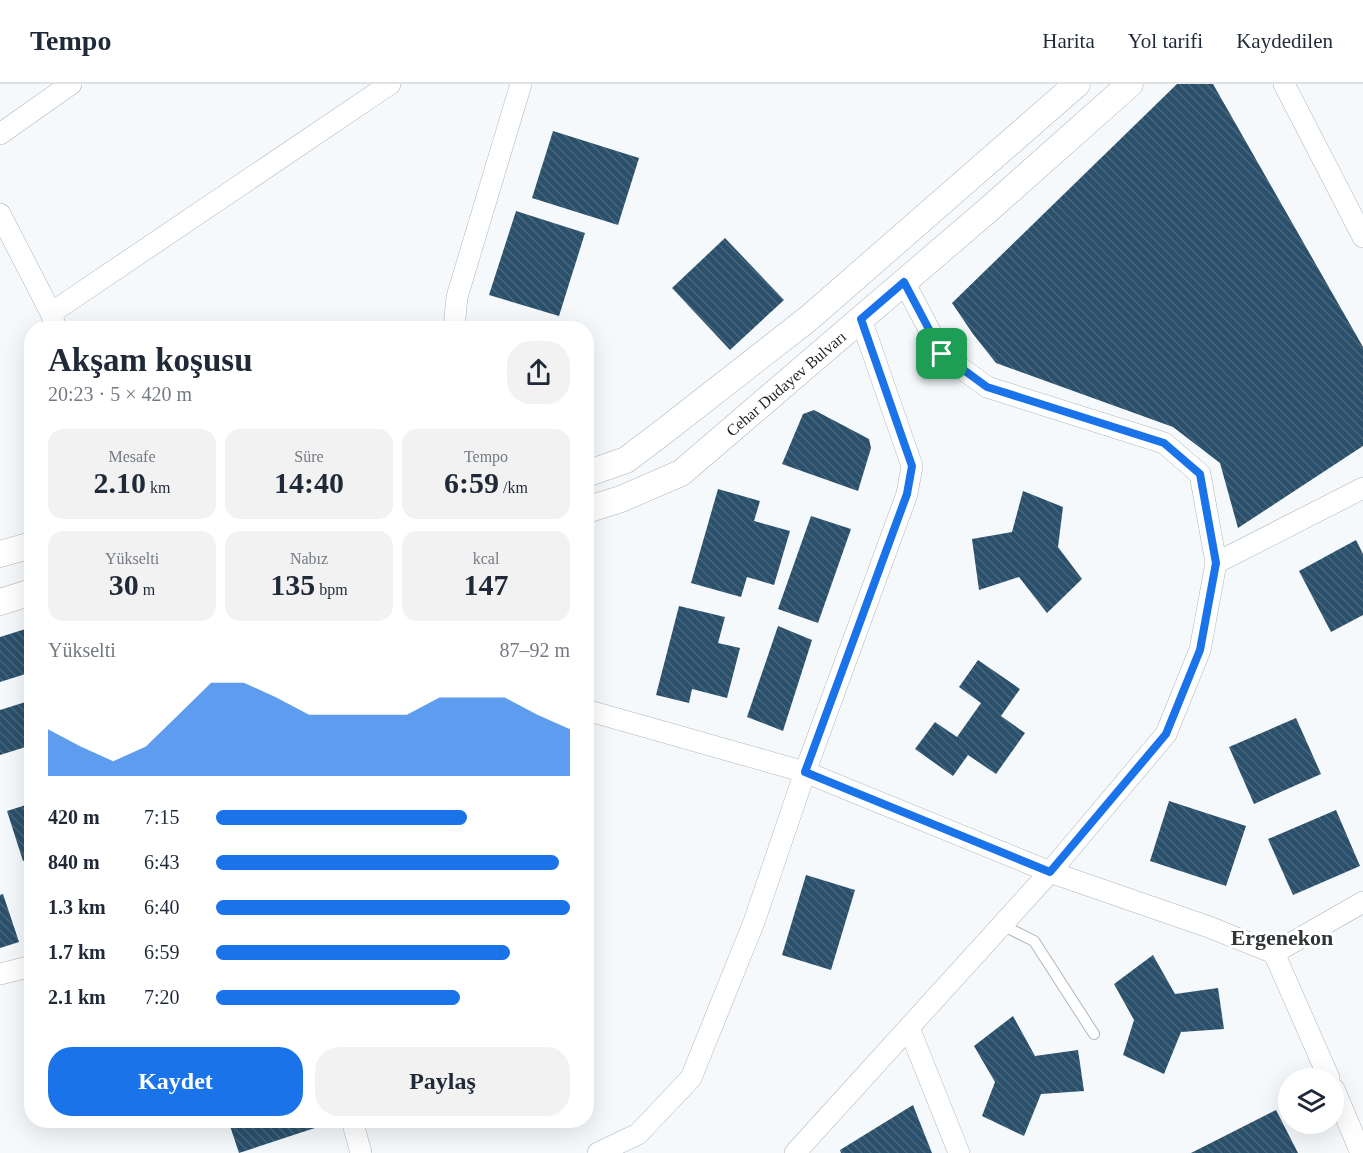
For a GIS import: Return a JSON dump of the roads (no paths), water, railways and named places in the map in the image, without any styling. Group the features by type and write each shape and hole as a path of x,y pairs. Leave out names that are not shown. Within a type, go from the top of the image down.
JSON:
{"street":[{"path":"0,134 71,84"},
{"path":"0,214 54,321 390,84"},
{"path":"455,321 457,297 521,84"},
{"name":"Cehar Dudayev Bulvarı","path":"594,471 626,460 800,325 1077,84"},
{"name":"Cehar Dudayev Bulvarı","path":"594,507 621,499 681,473 988,210 1130,84"},
{"path":"1284,84 1363,237"},
{"path":"795,1153 1050,872 1166,734 1200,650 1216,563 1200,474 1164,443 987,387 942,354 904,282"},
{"path":"598,1153 638,1134 691,1078 754,922 805,772 907,494 912,466 861,319"},
{"path":"1216,563 1363,488"},
{"path":"0,554 24,547"},
{"path":"0,602 24,594"},
{"path":"594,712 805,772 1050,872 1209,927 1274,953 1325,1068"},
{"path":"1274,953 1363,902"},
{"path":"0,974 24,968"},
{"path":"909,1028 959,1153"},
{"path":"1344,1112 1362,1153"},
{"path":"354,1128 361,1153"}],"lane":[{"path":"1002,925 1034,941 1094,1034"}],"district":[{"name":"Ergenekon","path":"1282,937"}]}
